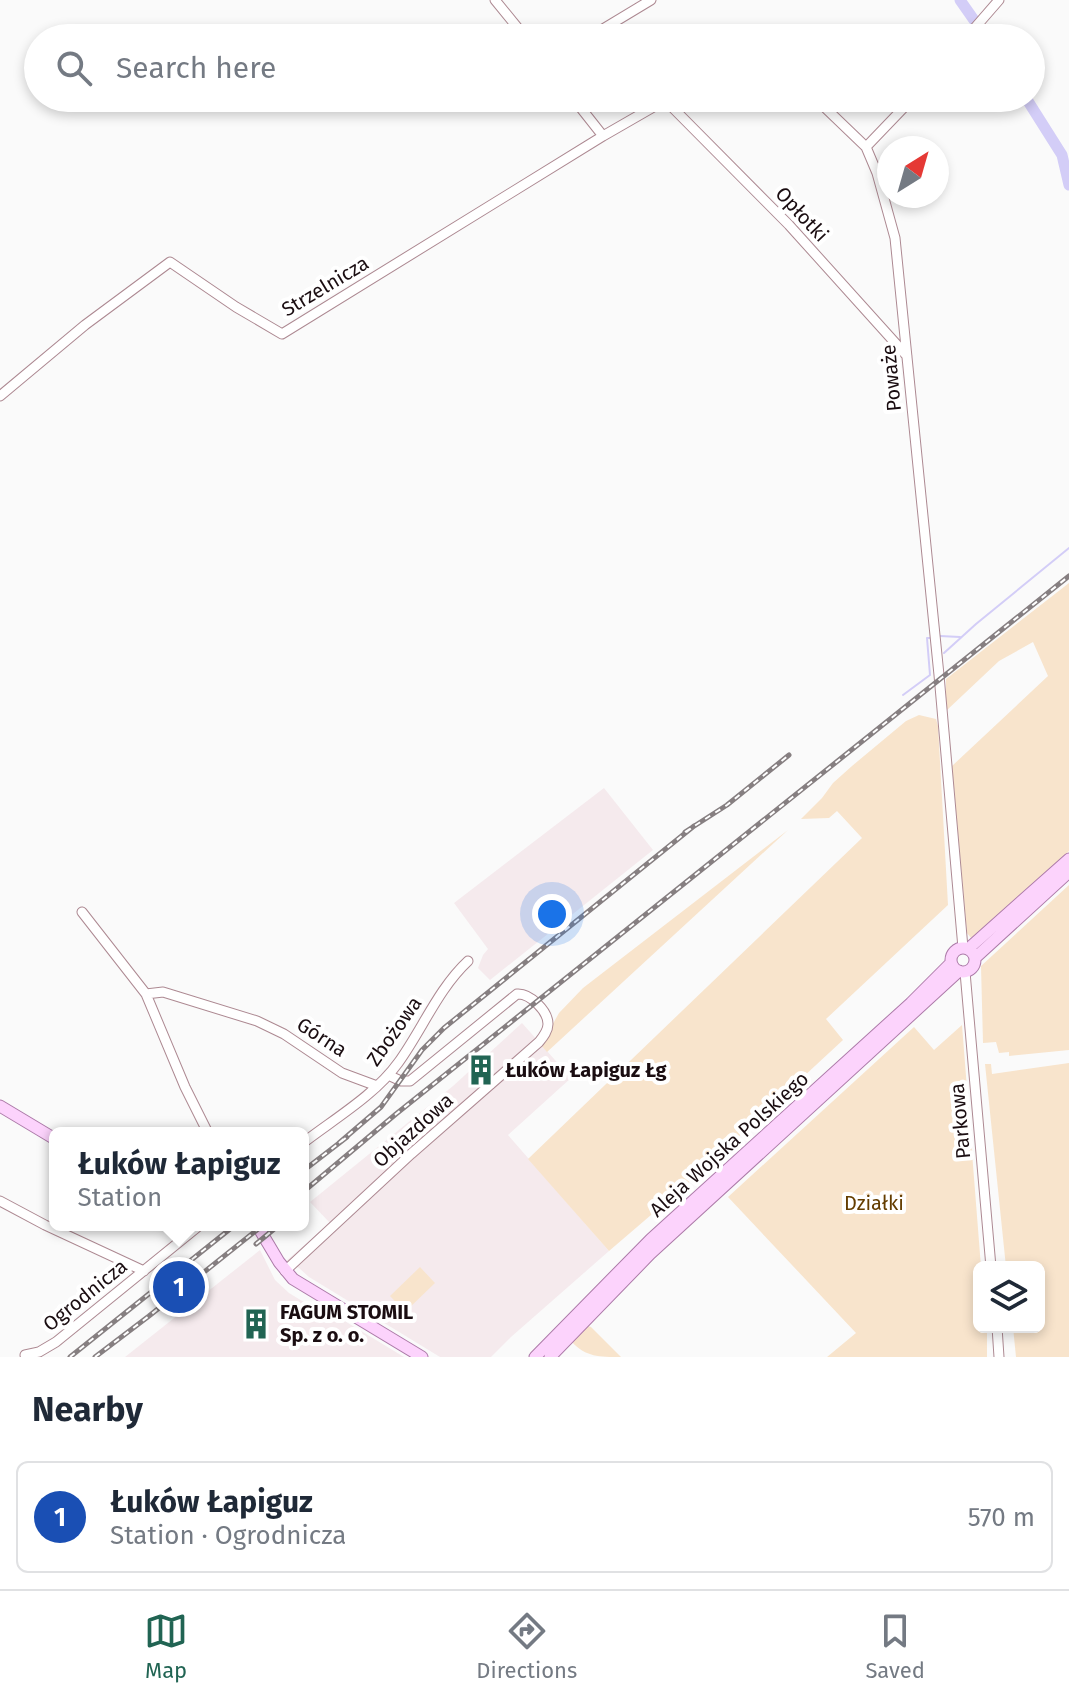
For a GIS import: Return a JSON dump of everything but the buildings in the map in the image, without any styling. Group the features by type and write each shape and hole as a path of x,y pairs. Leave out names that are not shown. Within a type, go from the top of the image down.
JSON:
{"main road":[{"path":"969,952 1069,859"},
{"path":"969,952 973,967 958,969 954,952 969,952 1069,872"},
{"name":"Aleja Wojska Polskiego","path":"535,1357 651,1239 911,1003 958,969"},
{"name":"Aleja Wojska Polskiego","path":"550,1357 661,1244 958,969"},
{"path":"0,1106 49,1135"},
{"path":"261,1231 285,1271 422,1357"}],"street":[{"path":"495,0 515,24"},
{"path":"611,24 651,0"},
{"path":"978,24 999,0"},
{"path":"584,112 603,136 645,112"},
{"name":"Opłotki","path":"680,112 789,225 907,357"},
{"name":"Poważe","path":"830,112 866,147 881,184 895,238 969,952"},
{"path":"866,147 900,112"},
{"name":"Strzelnicza","path":"0,396 85,325 170,262 282,334 603,136"},
{"path":"82,912 146,994 205,1127"},
{"name":"Zbożowa","path":"309,1138 388,1075 448,983 468,961"},
{"name":"Parkowa","path":"958,969 990,1261"},
{"name":"Górna","path":"146,994 163,992 247,1018 284,1034 342,1073 377,1086"},
{"name":"Objazdowa","path":"285,1271 539,1042 547,1028 547,1019 533,999 523,993 517,994 410,1081 388,1075"},
{"path":"0,1201 49,1227"},
{"path":"58,1231 144,1271"},
{"name":"Ogrodnicza","path":"25,1355 48,1348 193,1231"},
{"path":"997,1333 999,1357"}],"shaded area":[{"path":"604,788 653,850 490,980 478,968 488,949 454,903"},
{"path":"522,1023 571,1078 508,1135 609,1251 491,1357 440,1357 286,1261 330,1223 310,1202 453,1086"},
{"path":"260,1250 275,1280 289,1293 330,1318 338,1317 404,1357 125,1357"}],"green space":[{"path":"1069,583 1069,851 971,938 967,933 952,766 1048,676 1033,642 999,661 946,711 946,679"},
{"path":"919,715 936,719 938,726 948,905 826,1019 843,1040 693,1179 609,1251 528,1159 862,838 837,811 829,818 801,819 852,766 906,721"},
{"path":"788,830 547,1052 541,1045 559,1013 583,988"},
{"path":"1069,885 1069,1050 1009,1056 1009,1052 999,1053 996,1042 983,1043 981,966"},
{"name":"Działki","path":"962,1025 981,1261 973,1261 973,1333 987,1333 987,1357 827,1357 856,1333 728,1197 914,1027 934,1050"},
{"path":"1069,1063 1069,1357 1016,1357 1014,1333 1045,1333 1045,1261 1005,1261 985,1064 991,1064 992,1074"},
{"path":"420,1267 435,1283 405,1312 390,1296"},
{"path":"588,1326 621,1357 594,1355 577,1347 572,1342"}],"waterway":[{"path":"960,0 974,20"},
{"path":"1035,112 1062,155 1069,185"},
{"path":"944,653 1069,548"},
{"path":"940,636 960,637"},
{"path":"903,695 930,675 927,638 930,638"}],"railway":[{"path":"309,1187 1069,576"},
{"path":"685,832 727,805 789,755"},
{"path":"339,1143 381,1107 422,1050 444,1028 694,826"},
{"path":"309,1166 347,1137"},
{"path":"70,1357 228,1231"},
{"path":"95,1357 255,1231"},
{"path":"256,1244 272,1231"}],"place":[{"name":"Łuków Łapiguz Łg","path":"481,1070"},
{"name":"Łuków Łapiguz","path":"179,1287"},
{"name":"FAGUM STOMIL Sp. z o. o.","path":"256,1324"}]}
